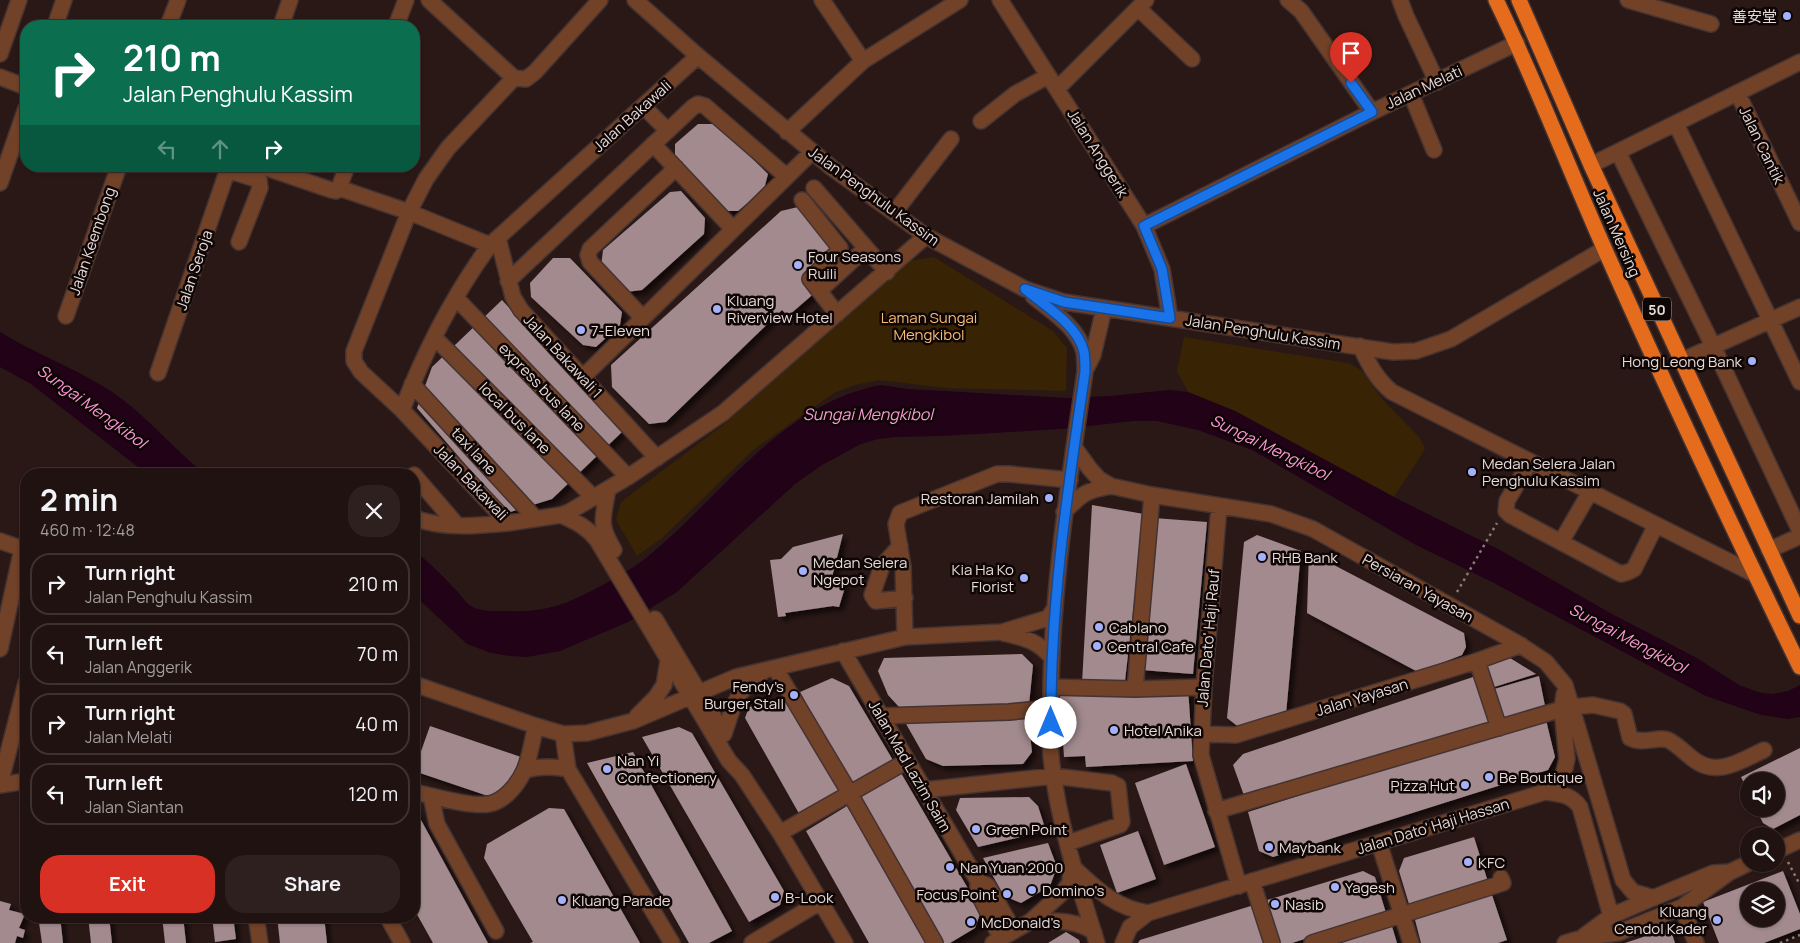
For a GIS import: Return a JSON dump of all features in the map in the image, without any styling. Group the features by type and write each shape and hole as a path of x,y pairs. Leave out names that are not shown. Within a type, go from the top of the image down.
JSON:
{"highway":[{"name":"Jalan Mersing","path":"1496,0 1517,43 1604,249 1754,574 1797,662"},
{"name":"Jalan Mersing","path":"1519,0 1591,165 1800,616"}],"street":[{"path":"0,54 19,0"},
{"path":"57,20 64,0"},
{"path":"170,20 178,0"},
{"path":"282,20 290,0"},
{"path":"398,20 406,0"},
{"path":"429,0 514,78 526,79 535,72 595,2"},
{"name":"Jalan Penghulu Kassim","path":"635,0 787,132 832,168 926,236 1025,289 1064,302 1393,352 1416,351 1451,339 1604,249"},
{"path":"822,0 863,61"},
{"path":"787,132 863,61 960,0"},
{"name":"Jalan Anggerik","path":"1000,0 1144,226 1162,269 1170,318"},
{"path":"1288,0 1301,11 1372,112"},
{"path":"1400,0 1437,82"},
{"path":"1628,0 1711,24"},
{"path":"1057,89 1142,4 1192,59"},
{"name":"Jalan Melati","path":"1144,226 1372,112 1517,43"},
{"name":"Jalan Bakawali","path":"698,56 494,241 477,263 448,311 412,384 402,410 508,522 561,515 628,477 723,413 887,272 926,236"},
{"path":"1591,165 1800,62"},
{"path":"982,121 1015,94 1048,76"},
{"path":"0,77 20,85"},
{"path":"402,410 361,372 354,361 354,350 409,212 426,178 448,148 514,78"},
{"path":"1411,94 1434,150"},
{"name":"Jalan Cantik","path":"1738,94 1800,223"},
{"path":"508,282 692,107 698,104 705,106 786,176"},
{"path":"643,106 668,131"},
{"path":"1676,124 1800,382"},
{"path":"0,183 20,125"},
{"path":"894,213 951,139"},
{"path":"653,144 733,229"},
{"path":"583,377 812,152"},
{"path":"1618,152 1800,530"},
{"path":"643,318 590,262 588,255 590,249 676,168"},
{"path":"832,168 800,202 840,248 810,279 837,314"},
{"name":"Jalan Keembong","path":"66,316 117,172"},
{"name":"Jalan Seroja","path":"158,373 227,172"},
{"path":"238,172 258,180 260,184 240,242"},
{"path":"278,172 331,190 339,188 494,241"},
{"path":"339,188 345,172"},
{"path":"814,188 887,272"},
{"name":"Jalan Bakawali 1","path":"494,241 513,297 521,310 657,458"},
{"path":"819,291 866,248"},
{"path":"1025,289 1070,327 1079,339 1084,352 1085,372 1064,512 1055,608 1051,687 1051,754 1073,864 1096,938"},
{"name":"express bus lane","path":"456,298 628,477"},
{"path":"1681,361 1800,307"},
{"path":"1085,372 1093,355 1104,309"},
{"name":"local bus lane","path":"435,338 594,498"},
{"path":"1360,346 1372,371 1381,383 1392,392 1754,574"},
{"name":"taxi lane","path":"412,384 536,519"},
{"name":"Persiaran Yayasan","path":"1074,447 1099,479 1111,486 1152,495 1271,514 1313,529 1521,646 1546,662 1565,685 1567,759 1564,772 1559,780 1545,792"},
{"path":"1530,462 1507,501 1506,511 1510,515 1621,574 1634,569 1656,525"},
{"path":"905,637 903,567 896,524 900,513 997,474 1070,480"},
{"path":"420,482 457,525"},
{"name":"Persiaran Yayasan","path":"1064,512 1079,497 1090,490 1111,486"},
{"path":"601,538 608,489"},
{"path":"1562,542 1590,492"},
{"path":"1135,688 1152,495"},
{"name":"Jalan Dato' Haji Rauf","path":"1219,506 1204,687 1201,734 1202,763 1216,811 1272,943"},
{"path":"561,515 601,538 668,654 694,694 724,734 738,758 742,774"},
{"path":"420,520 478,526 508,522"},
{"path":"1769,550 1800,536"},
{"path":"0,541 20,548"},
{"path":"900,546 882,566 872,595 876,601 904,598"},
{"path":"0,649 20,566"},
{"path":"420,686 563,734 587,733 633,721 736,677 905,637 1002,632 1017,629 1048,618 1055,608"},
{"path":"1002,632 1034,642 1043,647 1052,658"},
{"name":"Jalan Yayasan","path":"1201,734 1236,735 1521,646"},
{"name":"Jalan Mad Lazim Saim","path":"843,651 978,881 988,886 1002,937"},
{"path":"633,721 656,697 664,685 668,654"},
{"path":"1477,661 1499,728"},
{"path":"724,734 733,707 741,692 770,669"},
{"path":"770,669 849,792 935,943"},
{"path":"1051,687 1204,687"},
{"path":"694,694 729,761 742,774 780,833 845,943"},
{"path":"1216,811 1567,708 1593,705 1620,711 1624,714 1630,738 1636,741 1667,740 1698,762 1711,768 1727,767 1764,750"},
{"path":"20,706 0,784 20,782"},
{"path":"880,716 1009,712 1051,708"},
{"name":"Persiaran Yayasan","path":"1567,708 1620,874 1627,886 1634,892 1654,898"},
{"path":"420,793 474,804 490,804 503,798 525,770 536,726"},
{"path":"563,734 568,769 672,943"},
{"path":"780,833 849,792 907,761"},
{"path":"525,770 535,767 568,769"},
{"path":"924,790 1054,776 1112,783 1118,786 1122,822 1120,825 1068,843"},
{"path":"1545,792 1570,797 1580,807 1611,916"},
{"name":"Jalan Dato' Haji Hassan","path":"1148,913 1545,792"},
{"path":"431,796 437,824 496,931"},
{"path":"1785,847 1800,840"},
{"path":"1380,843 1411,943"},
{"path":"1073,864 1097,889 1114,901 1130,910 1148,913"},
{"path":"1002,937 1031,921 1056,900 1070,883 1073,864"},
{"path":"1565,943 1582,938 1618,933 1682,906 1730,872 1740,868"},
{"path":"1582,938 1611,916 1714,873 1730,872"},
{"path":"1312,943 1503,883 1501,878"},
{"path":"752,943 820,902"},
{"path":"1682,906 1696,943"},
{"path":"1123,943 1130,927 1148,913"},
{"path":"1031,921 1072,923 1087,927 1096,938"},
{"path":"257,923 260,943"},
{"path":"391,923 402,943"}],"path":[{"path":"1462,584 1492,532"},
{"path":"1785,860 1800,885"},
{"path":"1780,943 1800,936"}],"green space":[{"name":"Laman Sungai Mengkibol","path":"934,257 1053,331 1067,348 1066,391 946,388 879,380 855,385 834,393 753,450 662,538 637,556 616,520 621,502 723,425 910,261"},
{"path":"1184,337 1348,363 1361,370 1383,400 1419,437 1425,449 1394,497 1235,411 1188,392 1177,371"}],"water":[{"name":"Sungai Mengkibol","path":"0,332 106,388 145,418 198,468 139,468 31,384 0,367"},
{"name":"Sungai Mengkibol","path":"881,385 908,389 1067,398 1169,390 1188,392 1235,411 1394,497 1500,550 1612,614 1695,657 1739,685 1761,693 1772,694 1788,691 1800,685 1800,717 1788,719 1761,715 1706,696 1492,582 1416,545 1252,450 1198,430 1157,421 1133,421 1062,429 895,437 861,444 822,465 795,484 677,592 628,622 560,651 527,657 491,653 467,644 420,601 420,556 437,570 467,603 479,609 532,611 563,604 595,589 646,558 730,478 784,430 814,410 846,395"}],"building":[{"path":"698,124 717,124 768,174 764,189 738,211 726,211 675,161 675,144"},
{"path":"681,191 705,218 704,234 642,290 626,292 601,267 603,250 670,192"},
{"path":"798,207 836,251 840,260 840,271 788,316 782,310 666,422 649,424 612,387 611,365 781,211"},
{"path":"553,258 570,258 622,312 620,325 596,347 583,345 531,297 530,283"},
{"path":"502,300 622,432 552,499 507,513 417,408 432,367"},
{"path":"1092,505 1144,514 1125,681 1082,683"},
{"path":"1154,518 1207,522 1193,674 1141,670"},
{"name":"Medan Selera Ngepot","path":"843,534 831,581 846,584 839,607 833,606 785,613 786,616 778,617 770,560 781,559 793,547"},
{"path":"1257,535 1301,551 1286,714 1240,728 1227,718 1244,542"},
{"path":"1309,552 1464,633 1466,647 1462,655 1418,672 1307,613"},
{"path":"1022,654 1033,665 1029,705 900,708 888,695 878,671 884,658"},
{"path":"1510,658 1536,674 1491,688 1484,666"},
{"path":"1476,676 1491,724 1246,801 1233,765 1243,754"},
{"path":"1539,676 1545,706 1501,720 1491,690"},
{"path":"832,678 849,686 894,762 852,786 800,692"},
{"path":"1188,688 1193,761 1086,767 1085,756 1064,757 1060,696"},
{"path":"787,698 841,792 801,817 745,718 749,707"},
{"path":"1028,716 1032,752 1023,764 943,766 926,759 905,722"},
{"path":"1545,716 1555,757 1548,770 1273,857 1259,851 1248,812"},
{"path":"430,726 521,757 506,793 494,798 420,773 420,754"},
{"path":"679,727 692,733 784,891 780,905 749,922 642,737"},
{"path":"1800,748 1800,815 1777,827 1770,827 1763,823 1760,817 1785,817 1785,772 1751,772"},
{"path":"633,752 732,931 709,943 689,943 587,763"},
{"path":"1186,764 1215,847 1164,865 1135,783"},
{"path":"901,773 981,911 975,928 950,943 943,943 858,799"},
{"path":"1029,797 1038,806 1046,831 978,847 956,810 960,798"},
{"path":"847,806 926,943 869,943 806,831"},
{"name":"Kluang Parade","path":"549,808 564,809 640,943 530,943 533,942 484,858 487,844"},
{"path":"420,818 488,943 433,943 420,920"},
{"path":"1138,831 1156,879 1117,893 1100,845"},
{"path":"1474,837 1488,882 1413,906 1409,904 1399,871 1404,858"},
{"path":"1048,843 1057,867 1050,886 1021,903 1004,896 983,858"},
{"path":"1363,871 1375,877 1386,913 1292,943 1278,943 1264,901"},
{"path":"1783,872 1800,914 1800,929 1764,943 1719,943 1703,902 1740,888 1740,927 1785,927 1785,882 1755,882"},
{"path":"1491,892 1507,940 1498,943 1421,943 1414,916"},
{"path":"0,901 11,904 9,910 20,913 21,923 19,928 25,930 23,938 17,936 15,943 0,943"},
{"path":"1254,905 1265,943 1138,943 1140,940"},
{"path":"39,923 61,923 63,943 42,943"},
{"path":"89,923 110,923 112,943 91,943"},
{"path":"163,923 184,923 186,943 165,943"},
{"path":"213,923 234,923 236,939 215,942"},
{"path":"278,923 325,923 327,943 280,943"},
{"path":"1391,923 1397,943 1328,943"},
{"path":"1670,928 1675,943 1625,943"},
{"path":"1066,932 1079,940 1080,943 1048,943"}],"place":[{"name":"善安堂","path":"1787,16"},
{"name":"Four Seasons Ruili","path":"798,265"},
{"name":"Kluang Riverview Hotel","path":"717,309"},
{"name":"7-Eleven","path":"581,330"},
{"name":"Hong Leong Bank","path":"1752,361"},
{"name":"Medan Selera Jalan Penghulu Kassim","path":"1472,472"},
{"name":"Restoran Jamilah","path":"1049,498"},
{"name":"RHB Bank","path":"1262,557"},
{"name":"Medan Selera Ngepot","path":"803,571"},
{"name":"Kia Ha Ko Florist","path":"1024,578"},
{"name":"Cablano","path":"1099,627"},
{"name":"Central Cafe","path":"1097,646"},
{"name":"Fendy’s Burger Stall","path":"794,695"},
{"name":"Hotel Anika","path":"1114,730"},
{"name":"Nan Yi Confectionery","path":"607,769"},
{"name":"Be Boutique","path":"1489,777"},
{"name":"Pizza Hut","path":"1465,785"},
{"name":"Green Point","path":"976,829"},
{"name":"Maybank","path":"1269,847"},
{"name":"KFC","path":"1468,862"},
{"name":"Nan Yuan 2000","path":"950,867"},
{"name":"Yagesh","path":"1335,887"},
{"name":"Domino's","path":"1032,890"},
{"name":"Focus Point","path":"1007,894"},
{"name":"B-Look","path":"775,897"},
{"name":"Kluang Parade","path":"562,900"},
{"name":"Nasib","path":"1275,904"},
{"name":"Kluang Cendol Kader","path":"1717,920"},
{"name":"McDonald's","path":"971,922"}],"route":[{"path":"1051,723 1055,608 1064,512 1070,480 1085,362 1084,352 1079,339 1070,327 1025,289 1064,302 1170,318 1162,269 1144,226 1372,112 1351,83"}]}
